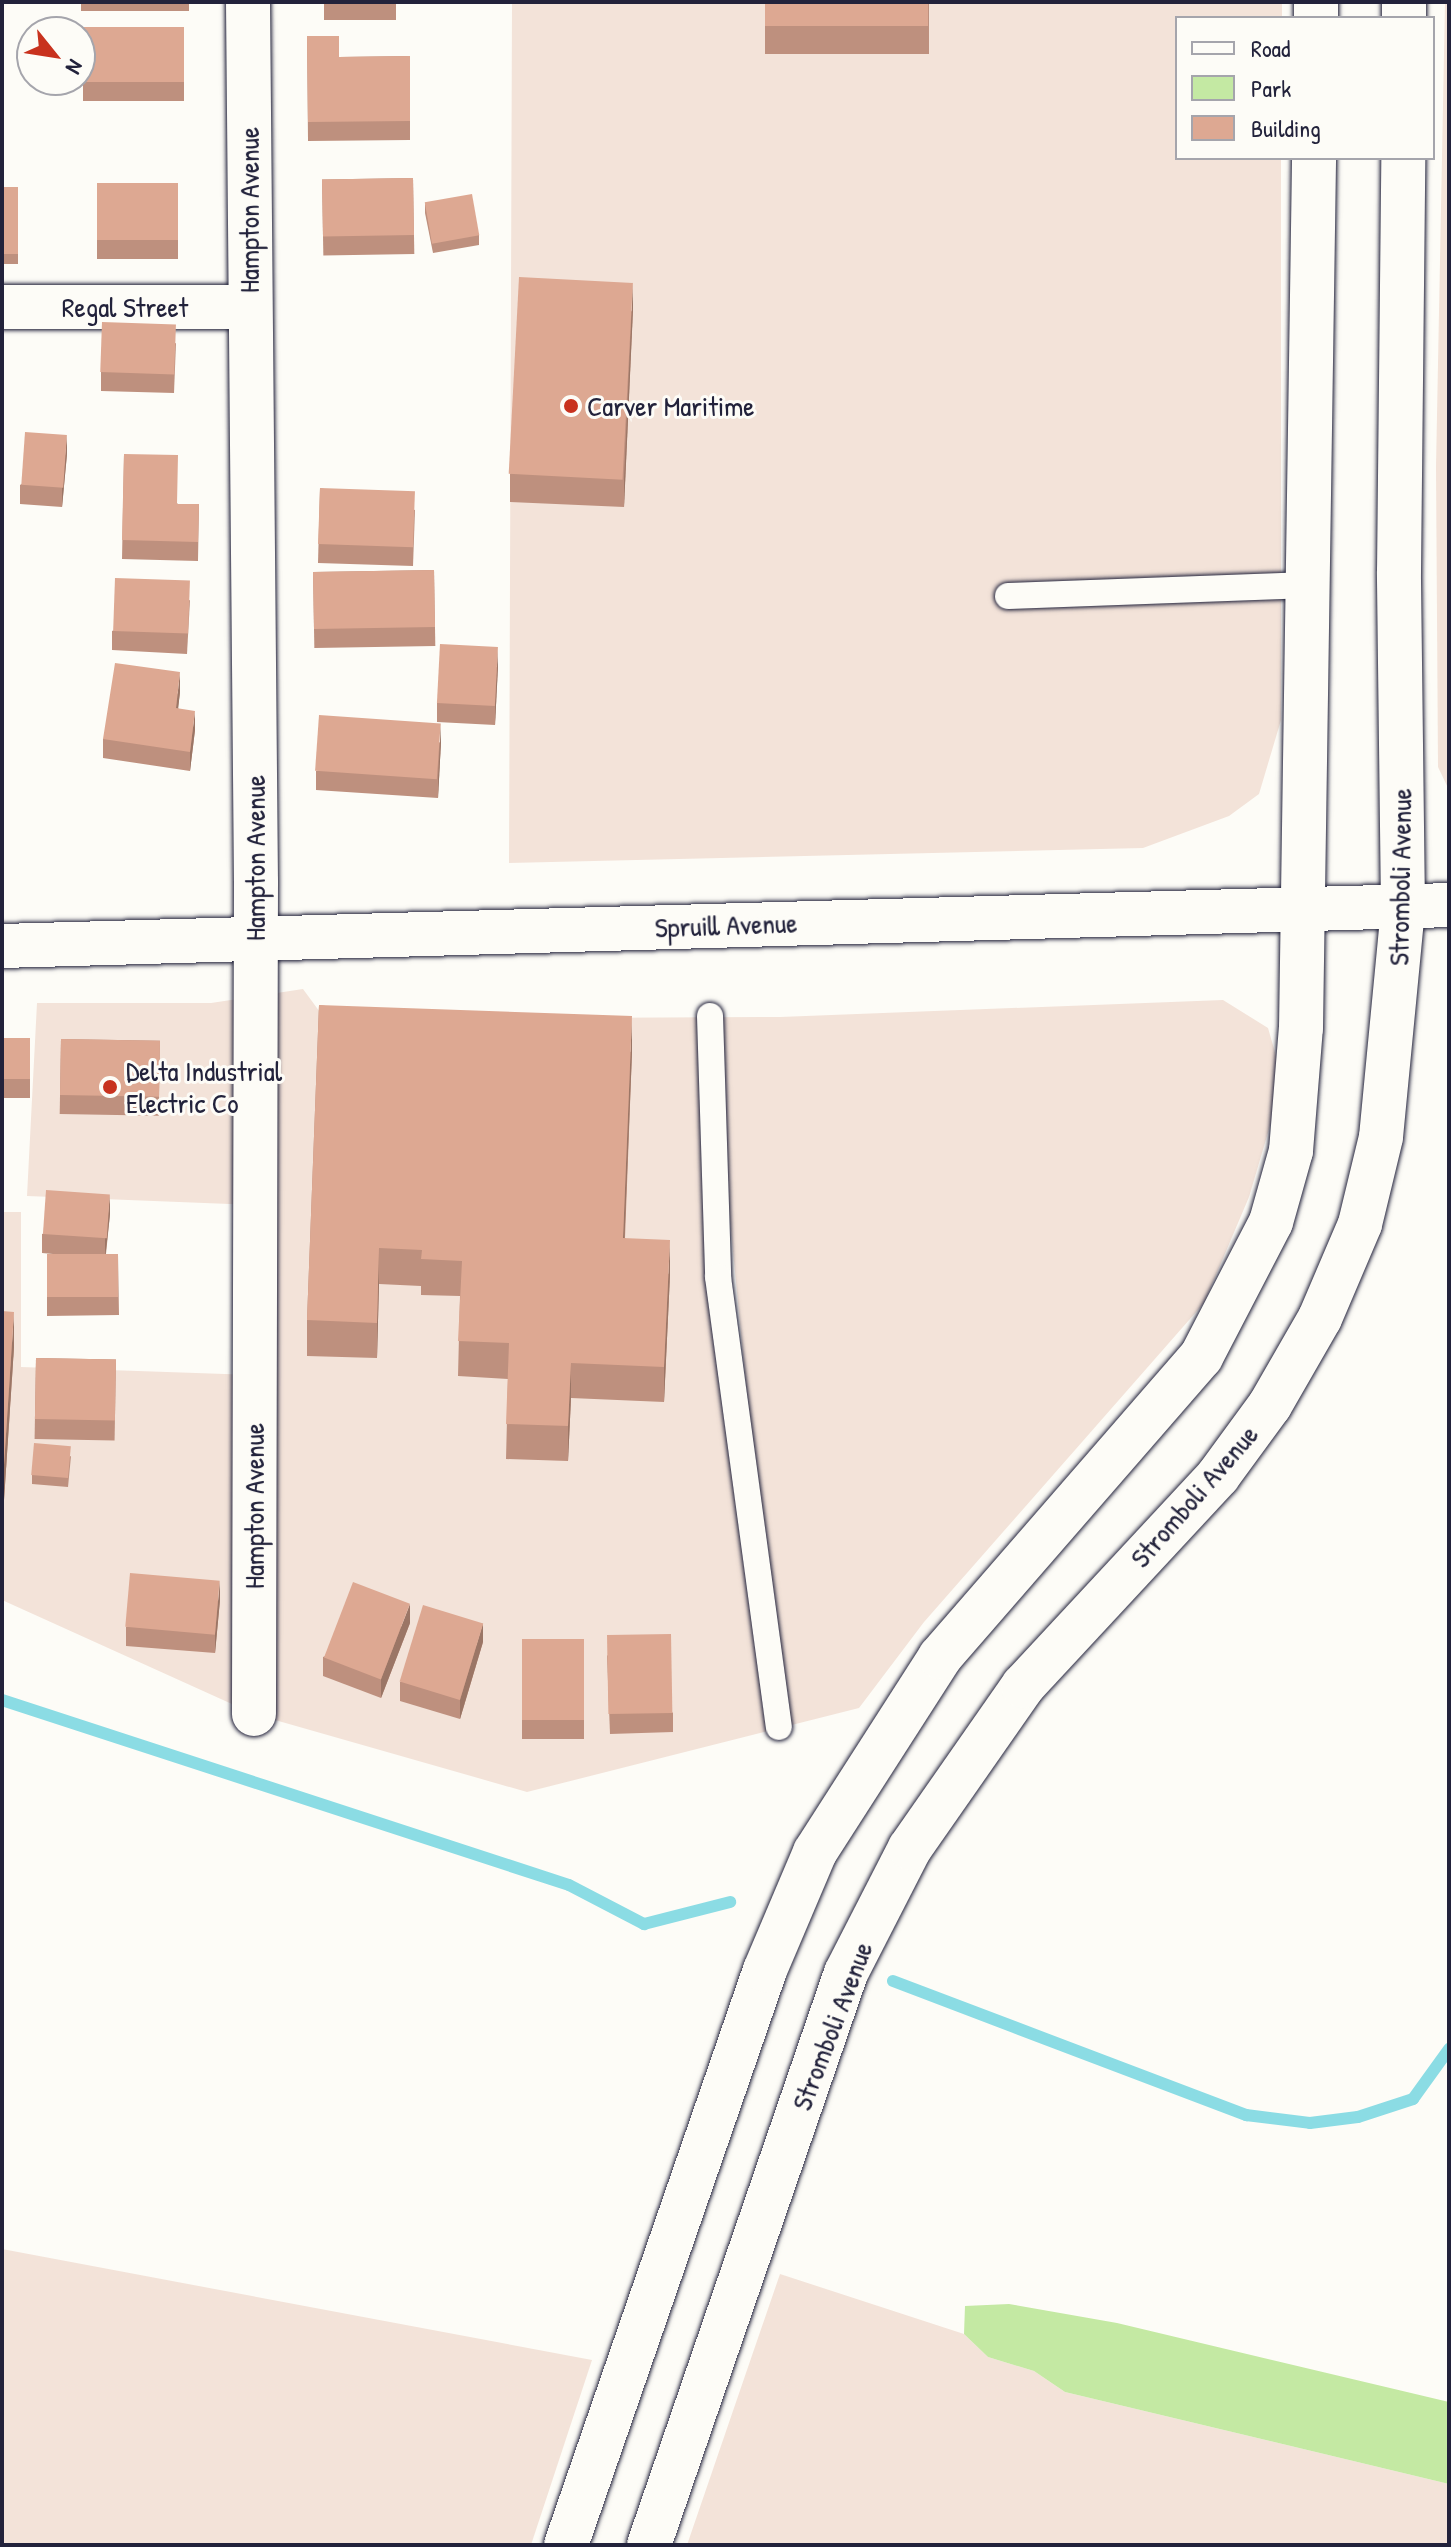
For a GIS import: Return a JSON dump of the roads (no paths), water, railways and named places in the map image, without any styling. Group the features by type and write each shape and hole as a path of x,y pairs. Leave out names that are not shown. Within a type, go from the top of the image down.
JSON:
{"street":[{"name":"Hampton Avenue","path":"248,2 256,940 254,1714"},
{"path":"566,2545 765,1970 815,1852 897,1718 981,1607 1172,1394 1201,1357 1240,1290 1271,1222 1291,1151 1306,908 1314,160"},
{"name":"Stromboli Avenue","path":"649,2545 846,1973 910,1848 978,1745 1081,1619 1218,1476 1270,1405 1320,1318 1360,1224 1381,1137 1403,908 1399,572 1403,160"},
{"name":"Regal Street","path":"2,307 249,307"},
{"name":"Spruill Avenue","path":"2,946 1449,905"}],"lane":[{"path":"1008,596 1310,585"},
{"path":"710,1016 718,1277 779,1727"}],"waterway":[{"path":"2,1700 569,1885 644,1924 730,1902"},
{"path":"893,1981 1246,2115 1310,2123 1358,2117 1413,2099 1449,2049"}],"place":[{"name":"Carver Maritime","path":"571,406"},
{"name":"Delta Industrial Electric Co","path":"110,1087"}]}
